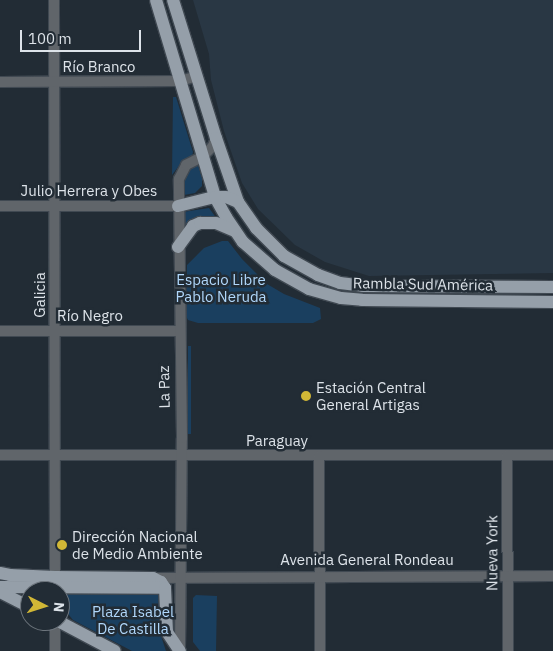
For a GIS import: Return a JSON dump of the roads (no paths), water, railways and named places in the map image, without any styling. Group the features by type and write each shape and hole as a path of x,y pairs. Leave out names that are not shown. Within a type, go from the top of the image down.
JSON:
{"main road":[{"name":"Rambla Sud América","path":"156,0 215,198 235,231 274,270 309,289 341,298 553,302"},
{"name":"Rambla Sud América","path":"174,0 216,138 238,202 256,228 284,256 300,267 340,283 363,286 553,287"},
{"path":"178,206 226,197 238,202"},
{"path":"178,247 193,226 200,223 216,223 235,231"},
{"path":"0,573 35,581"},
{"path":"153,578 162,582 165,588"},
{"name":"Avenida General Rondeau","path":"70,585 153,578"},
{"name":"Avenida General Rondeau","path":"70,586 165,588"},
{"name":"Avenida General Rondeau","path":"0,587 20,587"},
{"name":"La Paz","path":"165,588 167,632 180,651"},
{"path":"0,592 20,602"},
{"path":"70,628 115,651"}],"street":[{"name":"Galicia","path":"54,0 56,206 55,581"},
{"name":"Río Branco","path":"0,82 180,81 197,76"},
{"name":"La Paz","path":"180,651 182,457 178,247 179,179 186,165 202,157 212,146 216,138"},
{"name":"Julio Herrera y Obes","path":"0,206 178,206"},
{"name":"Río Negro","path":"0,331 180,331"},
{"name":"Paraguay","path":"0,455 182,457 553,455"},
{"name":"Nueva York","path":"507,455 508,651"},
{"path":"319,456 320,651"},
{"name":"Avenida General Rondeau","path":"153,578 553,576"},
{"path":"165,588 181,578"},
{"path":"56,631 56,651"}],"place":[{"name":"Estación Central General Artigas","path":"306,396"},
{"name":"Dirección Nacional de Medio Ambiente","path":"62,545"}],"park label":[{"name":"Espacio Libre Pablo Neruda","path":"221,288"},
{"name":"Plaza Isabel De Castilla","path":"133,620"}]}
